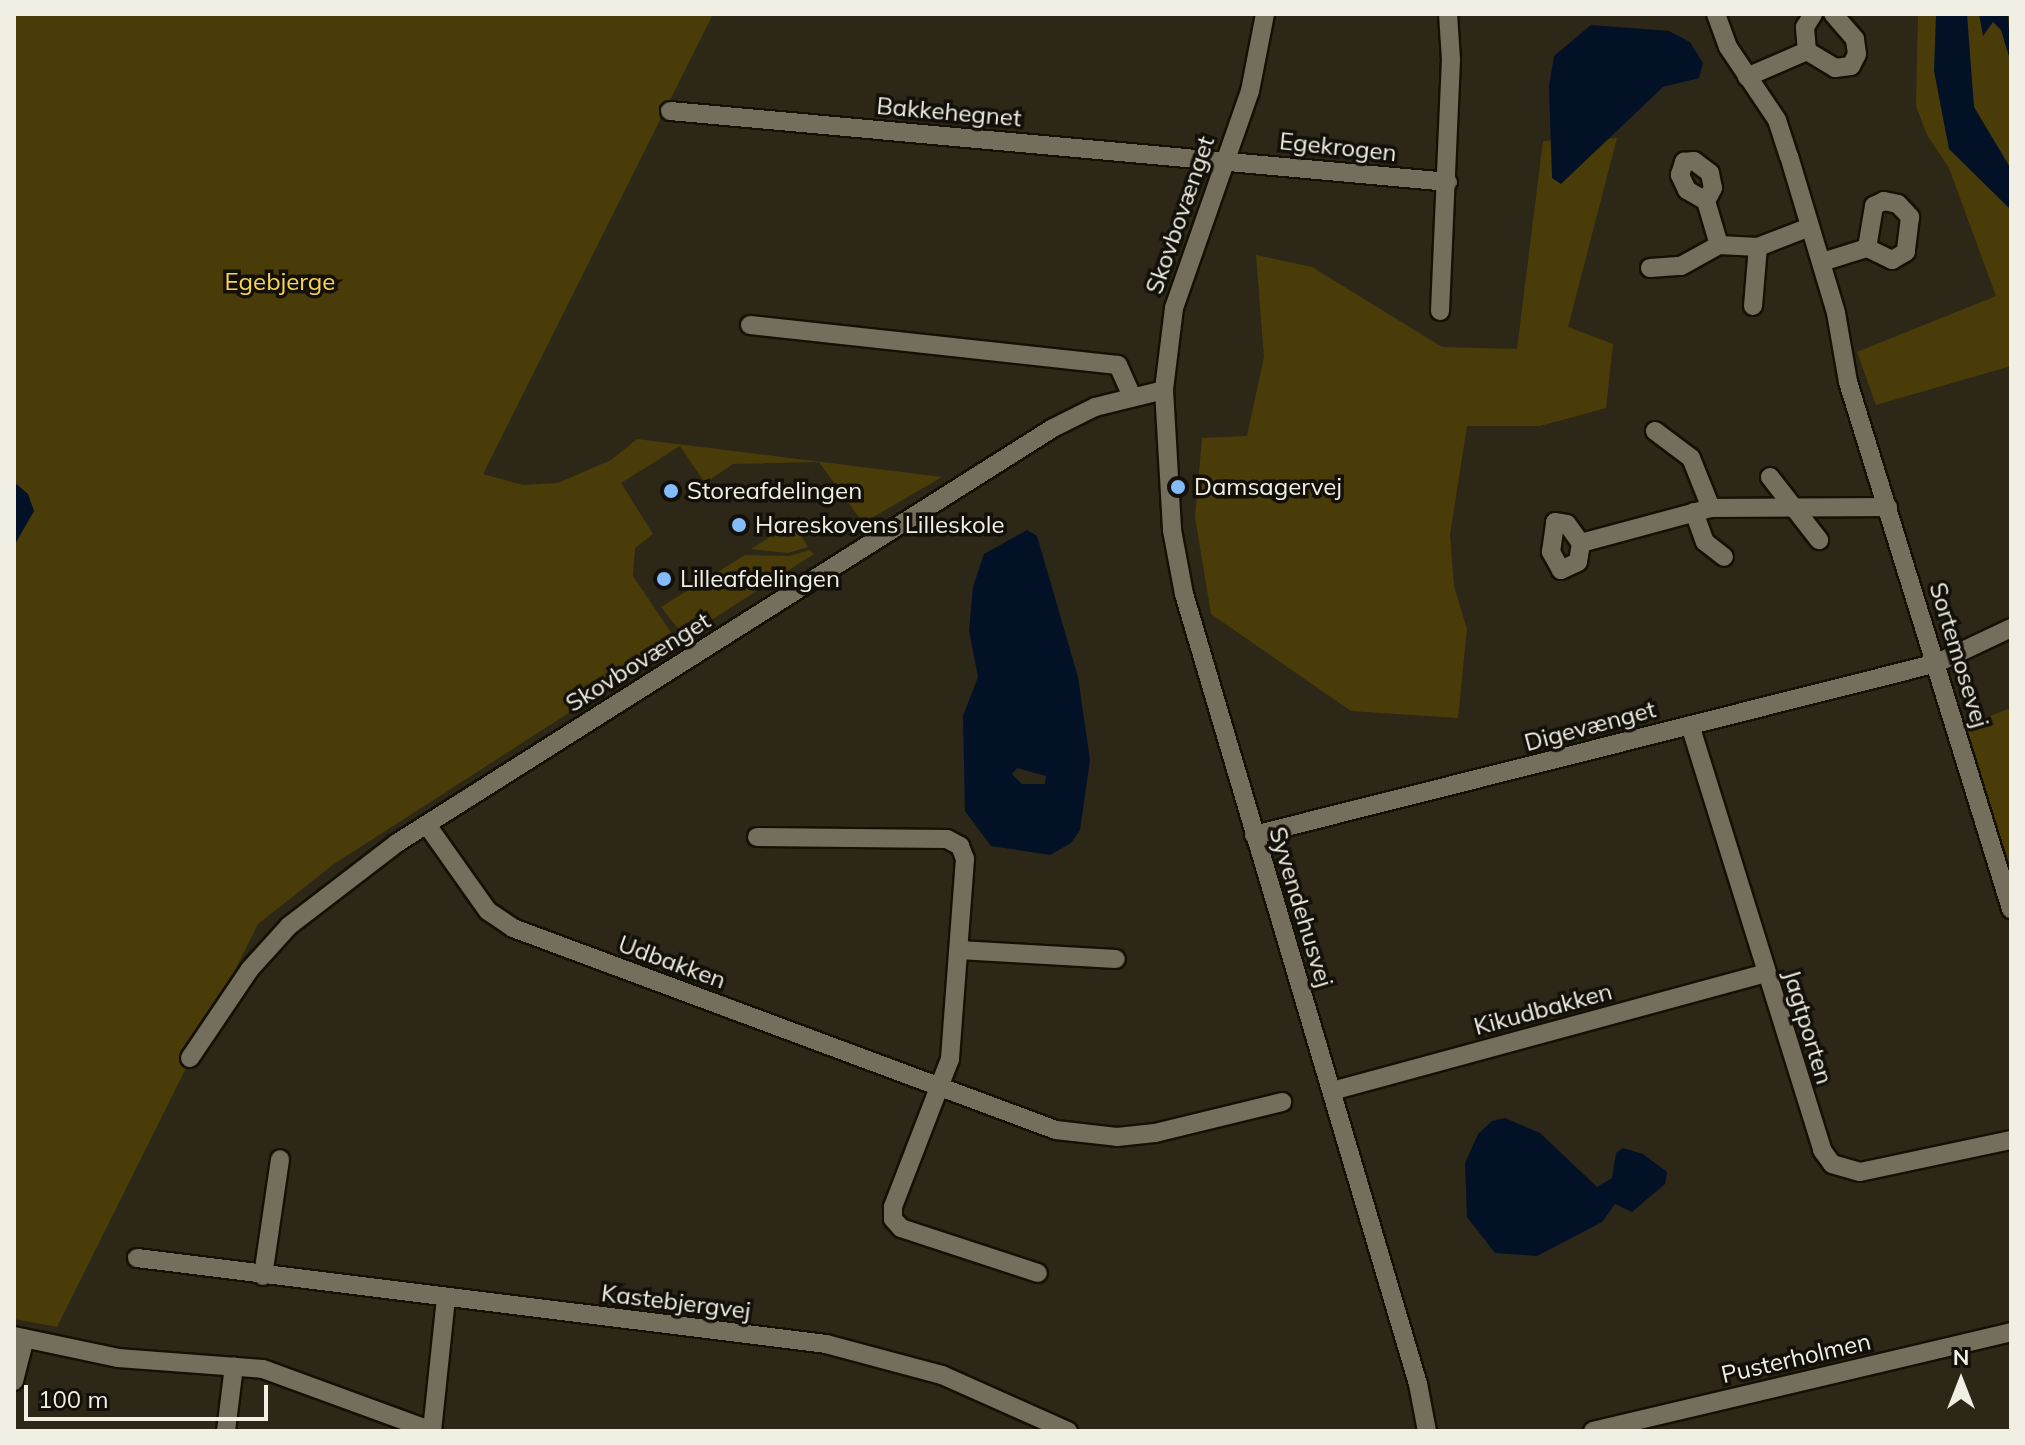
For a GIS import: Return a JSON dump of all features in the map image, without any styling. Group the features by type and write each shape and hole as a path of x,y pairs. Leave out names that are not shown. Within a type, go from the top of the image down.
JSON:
{"street":[{"name":"Skovbovænget","path":"190,1058 250,969 289,926 427,825 1053,428 1132,396 1164,390 1183,270 1250,91 1265,14"},
{"path":"1440,311 1448,182 1448,14"},
{"name":"Sortemosevej","path":"1716,14 1728,47 1777,120 1807,228 1822,262 1848,382 2011,909"},
{"path":"1807,51 1805,27 1813,14"},
{"path":"1807,51 1835,68 1851,66 1857,54 1855,39 1833,14"},
{"path":"1747,77 1807,51"},
{"name":"Bakkehegnet","path":"670,111 1223,160"},
{"name":"Egekrogen","path":"1223,160 1448,182"},
{"path":"1706,201 1719,245"},
{"path":"1650,268 1681,266 1719,245 1758,247 1807,228"},
{"path":"1753,306 1758,247"},
{"path":"1822,262 1867,248"},
{"path":"750,325 1118,365 1132,396"},
{"name":"Syvendehusvej","path":"1164,390 1172,530 1184,594 1418,1384 1427,1431"},
{"path":"1655,431 1691,458 1705,542 1724,557"},
{"path":"1770,477 1819,540"},
{"path":"1581,543 1702,510 1888,507"},
{"name":"Digevænget","path":"1254,835 1937,663 2011,628"},
{"name":"Jagtporten","path":"1690,725 1822,1150 1832,1164 1860,1172 2011,1140"},
{"name":"Udbakken","path":"427,825 488,911 513,928 1056,1130 1117,1137 1155,1133 1282,1102"},
{"path":"757,837 947,839 960,846 965,859 950,1059 942,1088 893,1207 893,1219 901,1228 1038,1273"},
{"path":"959,950 1116,959"},
{"name":"Kikudbakken","path":"1332,1091 1766,973"},
{"path":"263,1276 280,1159"},
{"name":"Kastebjergvej","path":"137,1258 854,1350 942,1375 1068,1431"},
{"path":"14,1381 20,1337 118,1358 263,1369 432,1431 446,1298"},
{"name":"Pusterholmen","path":"1593,1431 2011,1332"},
{"path":"226,1431 234,1366"}],"green space":[{"name":"Egebjerge","path":"14,14 713,14 483,474 523,485 558,483 611,460 637,439 942,477 863,523 819,462 733,464 705,483 680,446 621,483 653,534 635,548 633,576 674,637 662,653 334,864 258,924 57,1327 14,1319"},
{"path":"1918,14 2011,14 2011,366 1876,405 1857,352 1996,296 1949,168 1927,135 1916,106"},
{"path":"1617,138 1568,327 1613,344 1606,408 1540,426 1467,426 1450,535 1454,586 1467,629 1458,718 1351,711 1211,614 1195,517 1202,438 1247,436 1264,357 1256,255 1312,267 1442,347 1517,349 1543,141"},
{"path":"793,522 808,547 788,553 751,549"},
{"path":"810,550 814,554 693,632 680,631 661,607 745,555 789,556"},
{"path":"2011,708 2011,869 1964,726"}],"water":[{"path":"1936,14 1967,14 1974,107 2011,169 2011,210 1949,149 1934,71"},
{"path":"1979,14 2008,14 2011,63 2001,30 1993,22 1983,36"},
{"path":"1591,25 1669,31 1690,42 1703,63 1699,78 1663,87 1561,184 1552,178 1549,86 1554,56"},
{"path":"14,482 28,494 34,511 14,546"},
{"path":"1027,530 1037,536 1078,677 1090,760 1080,830 1071,843 1050,855 991,846 965,811 963,716 978,677 969,630 973,587 984,554","holes":["1017,768 1046,776 1045,784 1022,784 1012,774"]},
{"path":"1505,1118 1540,1133 1597,1187 1612,1178 1616,1153 1623,1148 1643,1154 1667,1172 1665,1184 1632,1212 1615,1204 1602,1222 1537,1256 1495,1253 1467,1217 1465,1163 1478,1134 1492,1121"}],"place":[{"name":"Damsagervej","path":"1178,487"},
{"name":"Storeafdelingen","path":"671,491"},
{"name":"Hareskovens Lilleskole","path":"739,525"},
{"name":"Lilleafdelingen","path":"664,579"}]}
